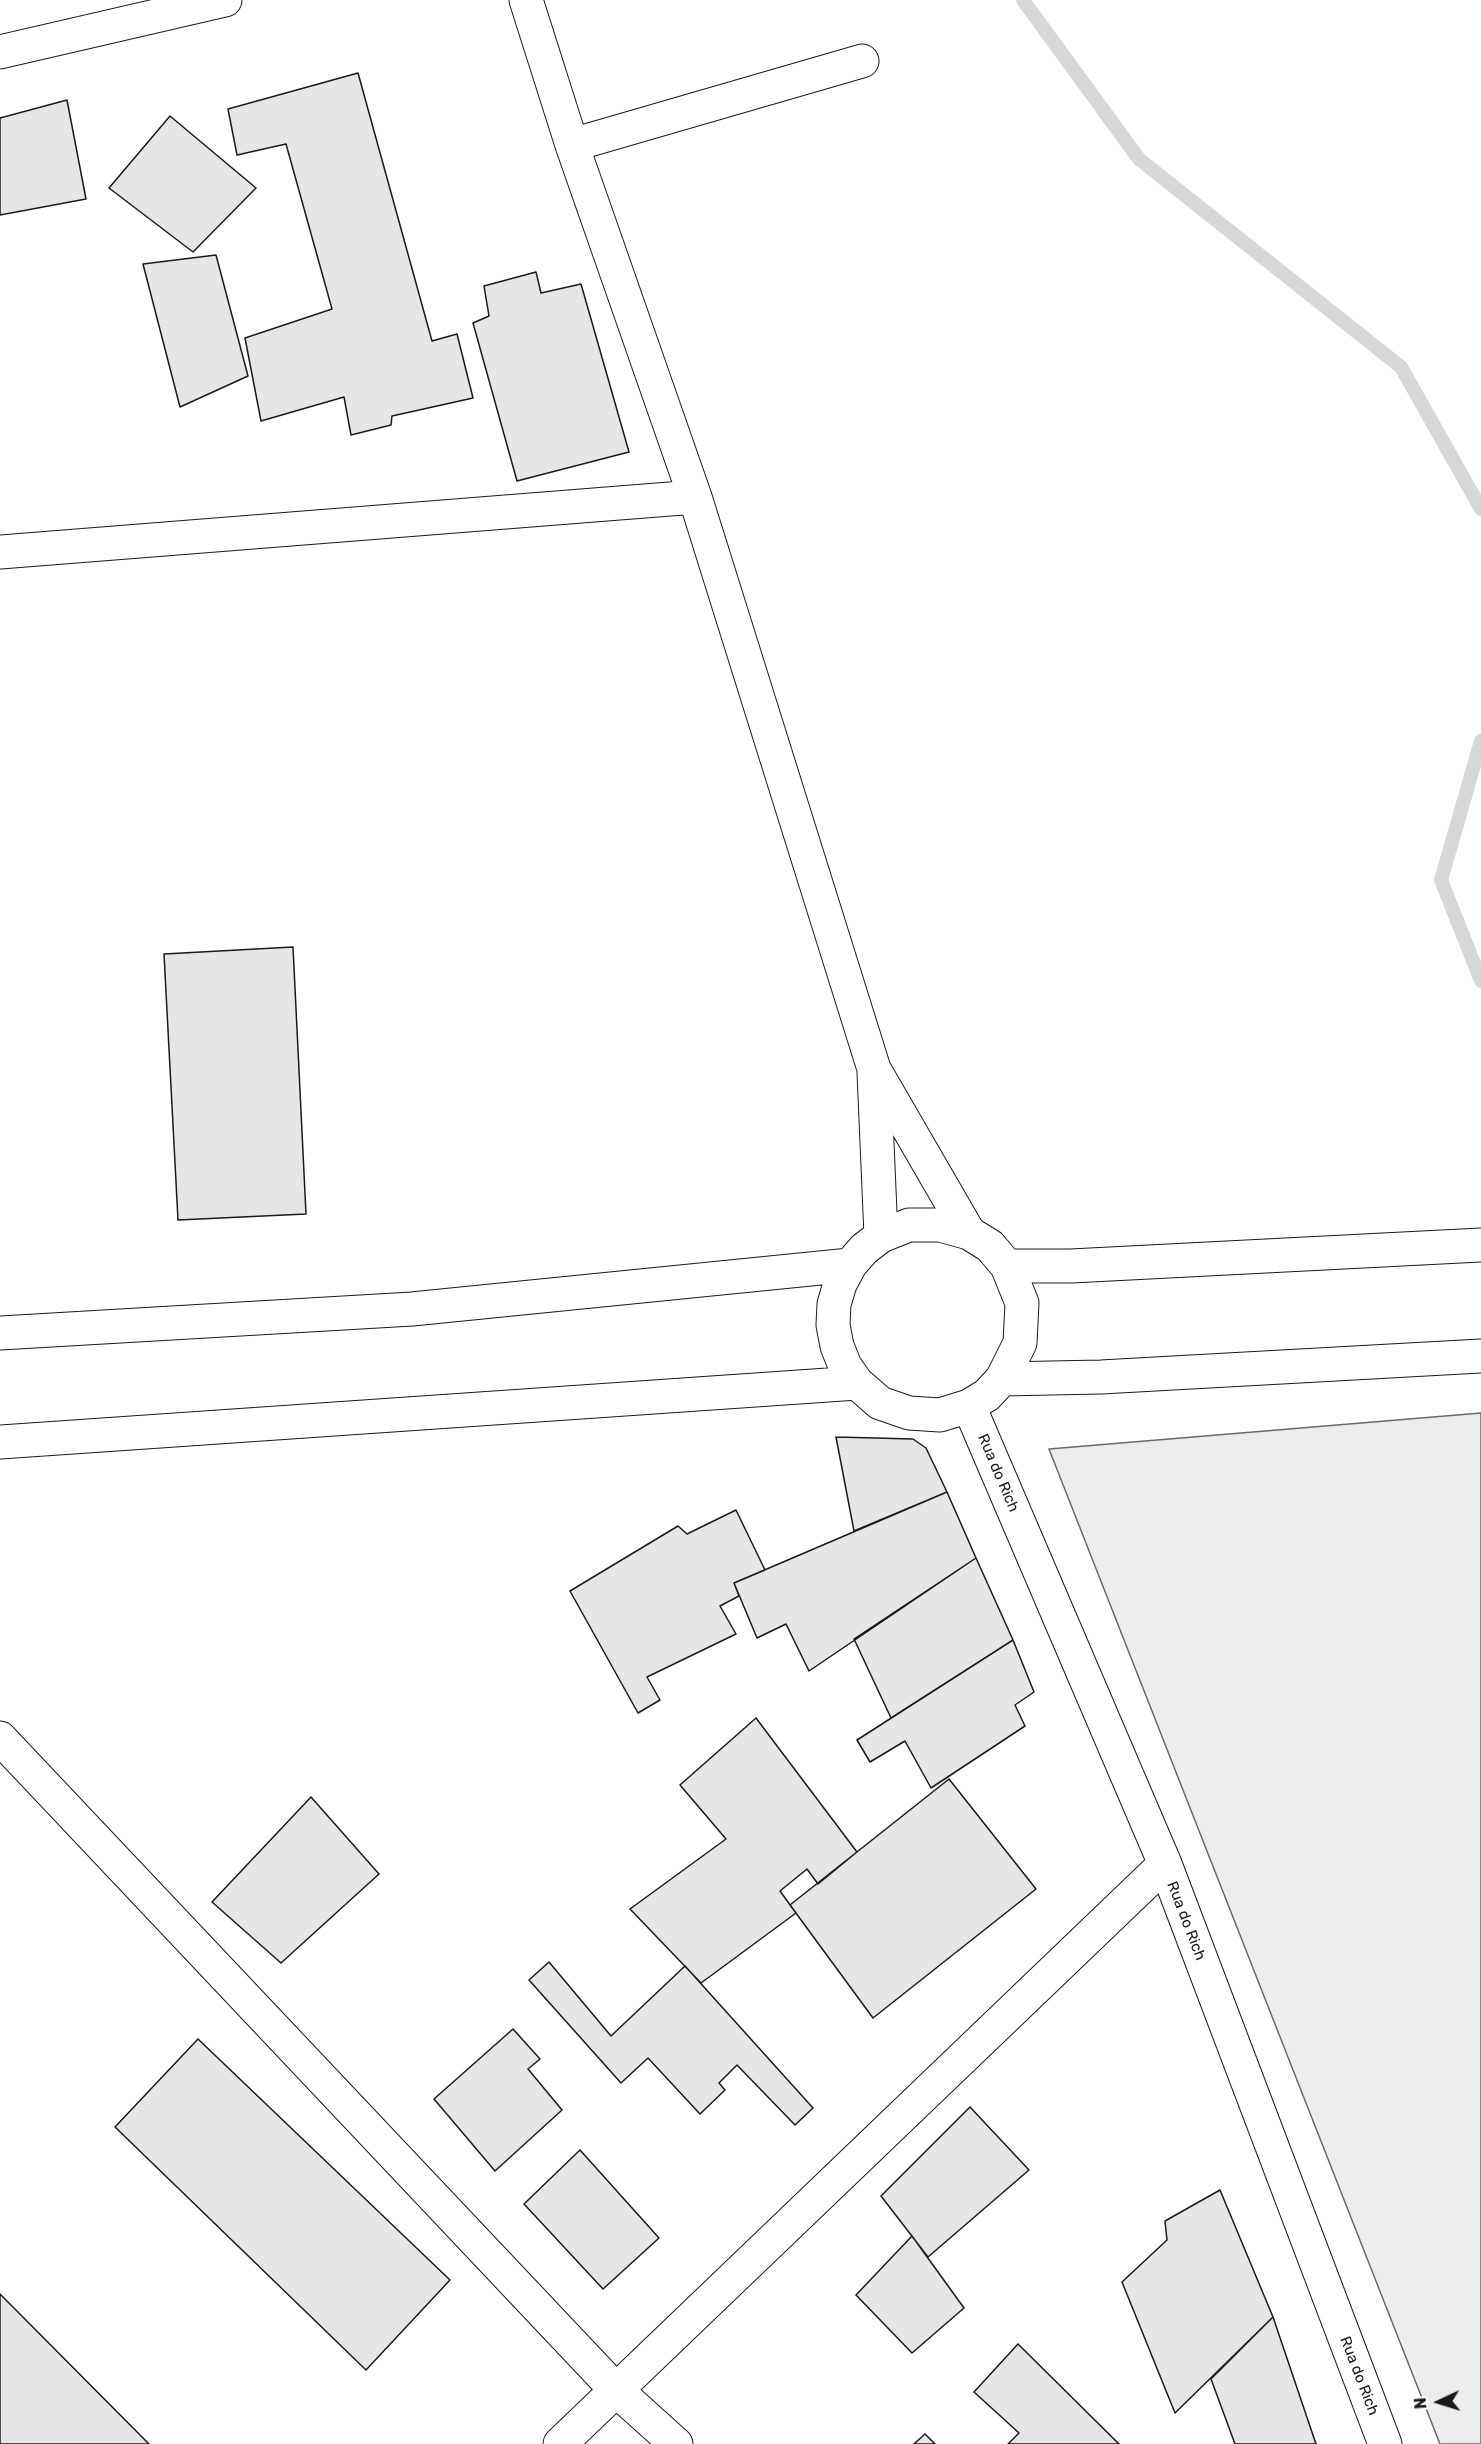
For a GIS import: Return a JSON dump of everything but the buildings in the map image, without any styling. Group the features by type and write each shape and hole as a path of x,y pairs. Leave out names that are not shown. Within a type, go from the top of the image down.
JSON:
{"street":[{"path":"0,52 225,0"},
{"path":"526,0 572,146 695,497 874,1069 969,1233"},
{"path":"572,146 862,61"},
{"path":"0,552 695,497"},
{"path":"874,1069 881,1236"},
{"path":"909,1225 940,1225 969,1233 990,1246 1007,1266 1022,1303 1020,1343 1002,1379 969,1406 940,1415 909,1413 880,1403 857,1383 845,1366 837,1346 833,1325 834,1304 840,1284 850,1265 864,1249 881,1236 909,1225"},
{"path":"1007,1266 1071,1266 1481,1245"},
{"path":"0,1333 412,1308 850,1265"},
{"path":"1002,1379 1101,1377 1481,1356"},
{"path":"0,1442 857,1383"},
{"name":"Rua do Rich","path":"969,1406 1165,1864 1385,2444"},
{"path":"0,1738 616,2390 676,2444"},
{"path":"560,2444 1165,1864"}],"shaded area":[{"path":"1481,1413 1481,2444 1440,2444 1049,1449"}],"waterway":[{"path":"1023,0 1139,159 1401,367 1481,509"},
{"path":"1481,741 1441,880 1481,981"}]}
